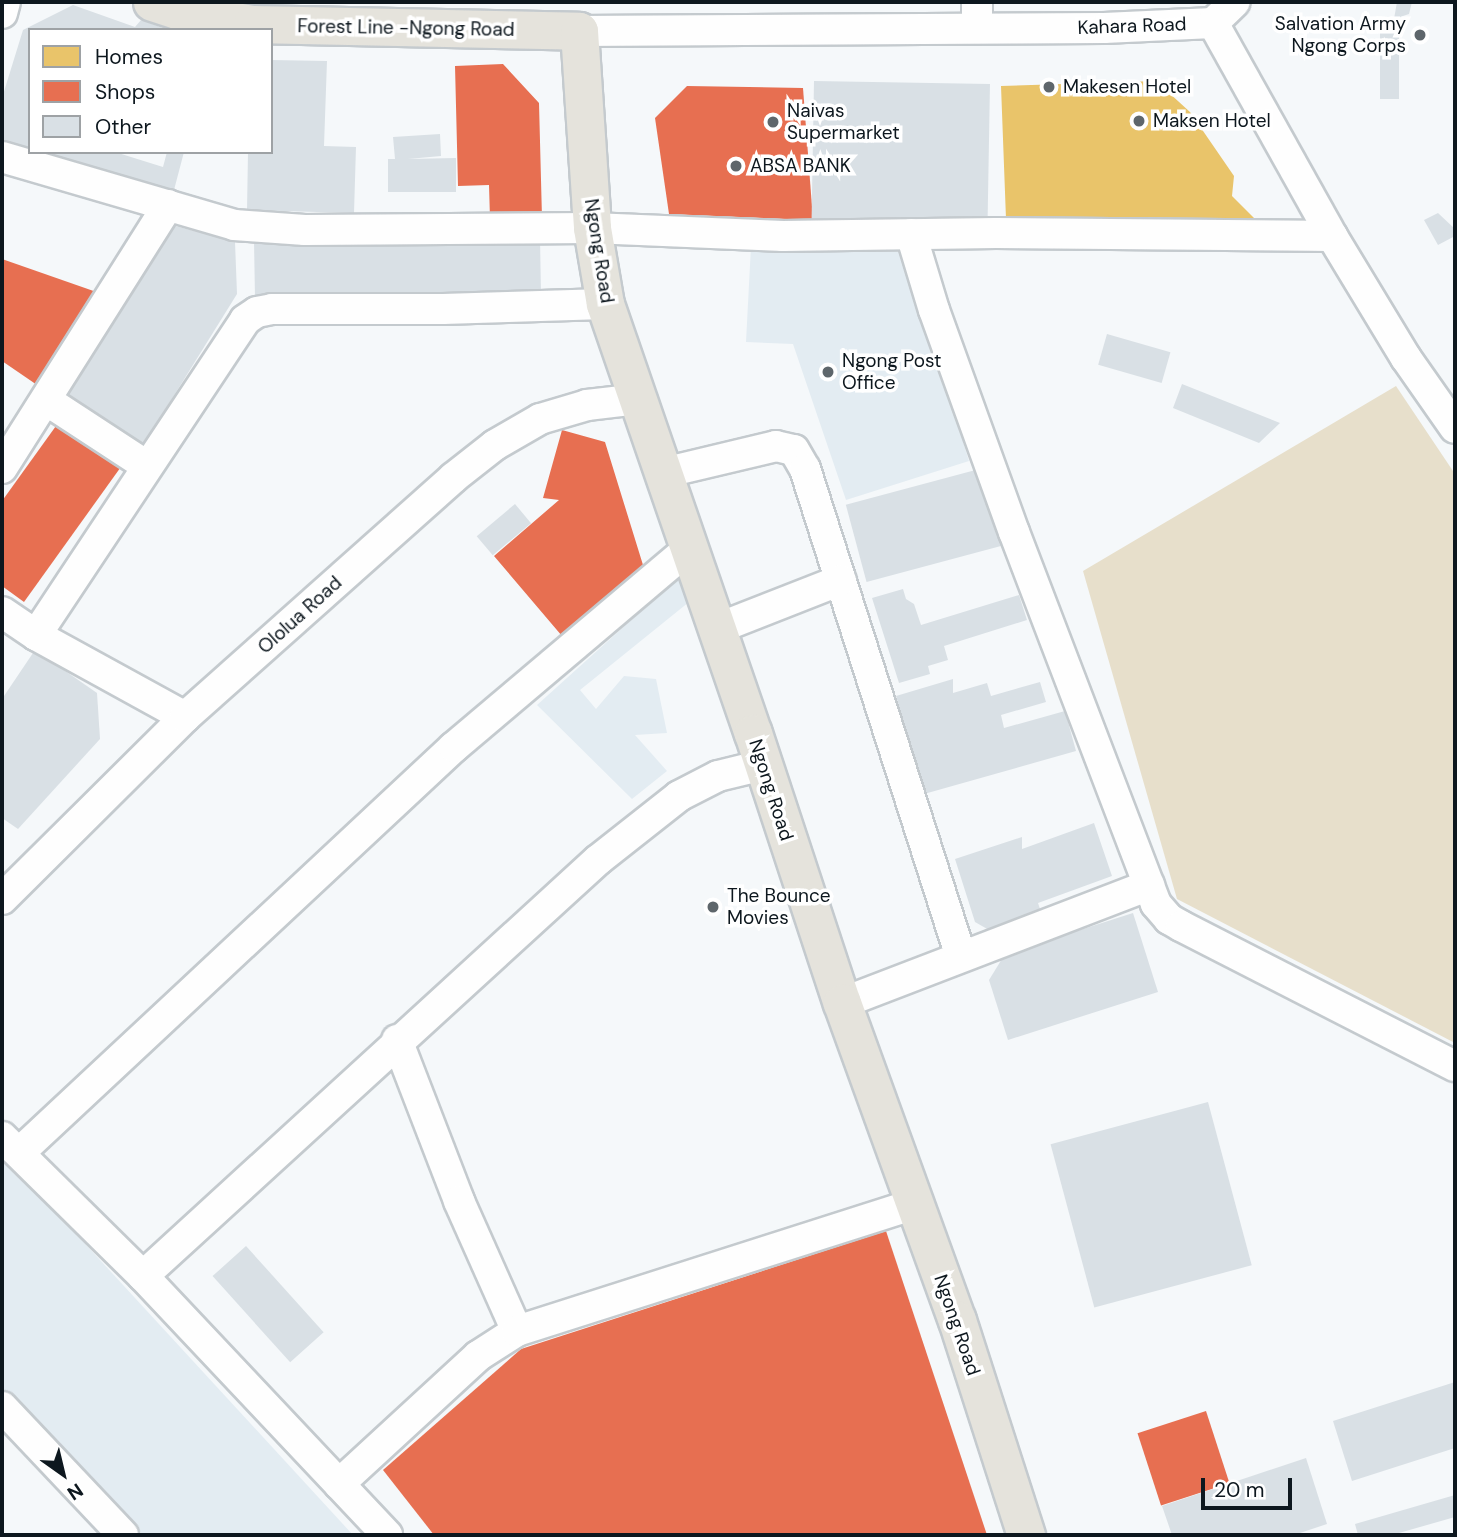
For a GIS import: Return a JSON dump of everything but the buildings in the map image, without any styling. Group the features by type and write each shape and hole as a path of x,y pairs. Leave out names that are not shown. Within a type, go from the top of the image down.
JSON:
{"main road":[{"name":"Forest Line -Ngong Road","path":"170,5 252,24 579,31"},
{"name":"Ngong Road","path":"579,31 592,228 605,304 842,1003 957,1320 1026,1535"}],"street":[{"path":"2,13 5,2"},
{"path":"1213,23 1235,2"},
{"name":"Kahara Road","path":"579,31 977,15 1168,13 1213,23 1332,236 1406,358 1455,428"},
{"path":"2,157 234,225 305,230 592,228 783,236 1332,236"},
{"path":"2,468 168,205"},
{"path":"911,234 934,310 1014,532 1156,904 1169,919 1455,1066"},
{"path":"36,635 236,332 245,320 257,312 272,309 443,309 605,304"},
{"name":"Ololua Road","path":"2,899 185,717 453,478 495,445 540,419 587,405 638,399"},
{"path":"46,400 147,466"},
{"path":"663,473 776,446 794,450 805,469 961,957"},
{"path":"387,1535 143,1276 10,1145 454,747 688,549"},
{"path":"716,629 841,580"},
{"path":"2,612 36,635 185,717"},
{"path":"143,1276 397,1040 598,860 679,796 718,776 763,765"},
{"path":"842,1003 1149,885"},
{"path":"397,1040 459,1201 517,1331"},
{"path":"339,1484 478,1356 517,1331 914,1204"},
{"path":"2,1407 123,1535"}],"shaded area":[{"path":"751,246 905,252 969,461 846,500 793,344 746,342"},
{"path":"1396,386 1455,474 1455,1043 1177,899 1083,571"},
{"path":"680,576 689,602 580,690 596,709 624,676 656,679 667,733 635,735 667,771 632,799 537,705"},
{"path":"2,1155 353,1535 143,1535 2,1391"}],"place":[{"name":"Salvation Army Ngong Corps","path":"1420,35"},
{"name":"Makesen Hotel","path":"1049,87"},
{"name":"Maksen Hotel","path":"1139,121"},
{"name":"Naivas Supermarket","path":"773,122"},
{"name":"ABSA BANK","path":"736,166"},
{"name":"Ngong Post Office","path":"828,372"},
{"name":"The Bounce Movies","path":"713,907"}]}
